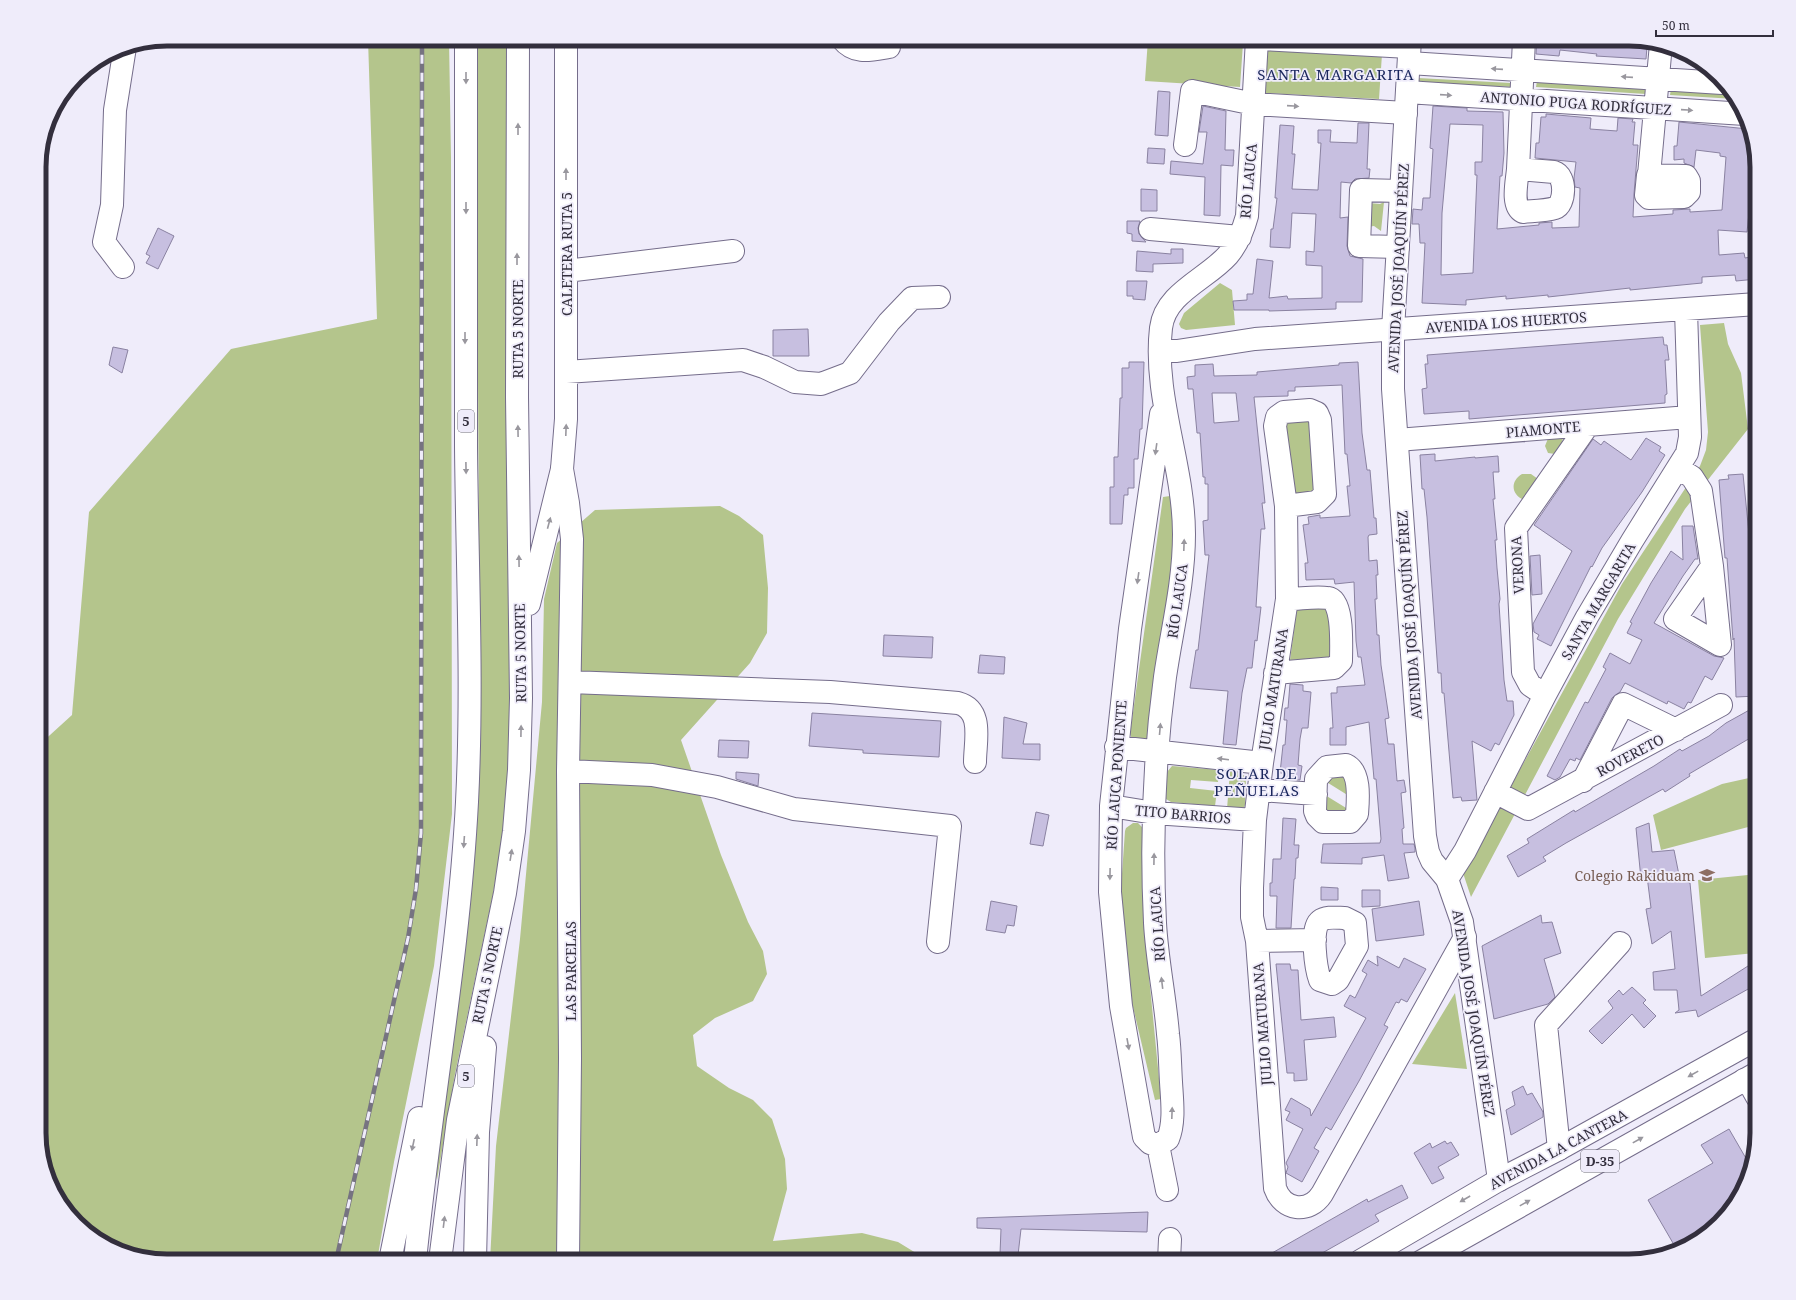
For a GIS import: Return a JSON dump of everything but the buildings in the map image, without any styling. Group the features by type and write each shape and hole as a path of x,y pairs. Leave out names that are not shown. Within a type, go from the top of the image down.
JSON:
{"main road":[{"name":"5","path":"416,1254 432,1111 454,956 464,856 469,748 465,386 466,46"},
{"name":"RUTA 5 NORTE","path":"441,1254 460,1113 505,893 517,802 521,724 517,405 518,46"},
{"name":"CALETERA RUTA 5","path":"562,469 566,419 566,46"},
{"path":"849,46 864,51 889,47"},
{"name":"RÍO LAUCA","path":"1158,1145 1168,1140 1171,1132 1172,1106 1168,1033 1155,926 1154,813 1165,678 1183,571 1184,534 1183,504 1164,397 1160,344 1162,320 1173,301 1226,257 1240,237 1247,216 1257,46"},
{"name":"ANTONIO PUGA RODRÍGUEZ","path":"1355,46 1409,50 1523,70 1716,83"},
{"path":"1518,170 1524,46"},
{"name":"AVENIDA JOSÉ JOAQUÍN PÉREZ","path":"1409,50 1393,330 1393,388 1425,836 1428,852 1432,861 1447,880 1458,907 1465,937 1499,1180 1500,1200 1494,1209 1464,1230 1442,1250"},
{"path":"1649,175 1660,50"},
{"path":"123,267 104,242 112,206 115,110 124,54"},
{"path":"1185,146 1192,91 1254,104 1406,113"},
{"name":"ANTONIO PUGA RODRÍGUEZ","path":"1407,92 1738,114"},
{"path":"1398,247 1358,246 1361,190 1401,191"},
{"path":"1150,229 1240,237"},
{"path":"566,271 733,251"},
{"path":"566,372 743,360 764,367 795,382 821,384 850,373 889,322 912,298 939,297"},
{"name":"AVENIDA LOS HUERTOS","path":"1160,344 1177,335 1255,339 1750,305"},
{"name":"SANTA MARGARITA","path":"1447,880 1465,851 1545,695 1632,541 1678,468 1689,445 1686,310"},
{"name":"RÍO LAUCA PONIENTE","path":"1158,1145 1150,1143 1144,1137 1121,1006 1110,892 1111,806 1116,747 1130,629 1164,397"},
{"name":"PIAMONTE","path":"1397,440 1689,417"},
{"name":"VERONA","path":"1545,695 1530,685 1523,672 1516,528 1588,425"},
{"path":"1678,468 1692,477 1701,491 1712,566"},
{"path":"520,670 525,627 534,580 562,469"},
{"name":"LAS PARCELAS","path":"562,469 572,539 568,771 570,1058 568,1254"},
{"name":"JULIO MATURANA","path":"1286,506 1287,599 1258,790 1252,888 1252,917 1256,941 1275,1188 1277,1194 1285,1203 1298,1208 1312,1205 1322,1194 1465,937"},
{"path":"1275,672 1334,668 1341,661 1339,612 1336,603 1329,598 1287,599"},
{"path":"570,682 830,692 958,703 967,707 974,714 976,720 975,762"},
{"name":"ROVERETO","path":"1584,781 1623,704 1676,730"},
{"name":"ROVERETO","path":"1495,792 1528,809 1584,781 1720,706"},
{"path":"1116,747 1262,763"},
{"path":"568,771 652,775 718,787 794,809 950,826 938,942"},
{"path":"1258,790 1316,794"},
{"name":"TITO BARRIOS","path":"1111,806 1154,813 1255,820"},
{"path":"475,1254 479,1109 484,1050 505,893"},
{"path":"1256,941 1315,940"},
{"path":"1559,1149 1546,1025 1620,943"},
{"path":"391,1254 410,1159 454,956"},
{"name":"AVENIDA LA CANTERA","path":"1372,1254 1499,1180 1559,1149 1750,1043"},
{"name":"D-35","path":"1435,1254 1750,1085"},
{"path":"1158,1145 1168,1190"},
{"path":"1169,1254 1170,1239"}],"green space":[{"path":"368,46 449,46 451,158 452,814 434,966 394,1162 378,1254 167,1254 151,1253 128,1248 113,1242 93,1229 71,1207 62,1194 55,1179 48,1157 46,1141 46,739 72,715 89,512 231,349 377,319"},
{"path":"476,46 508,46 507,498 510,707 508,783 503,834 493,894 455,1074 437,1180 435,1170 472,881 479,790 480,719"},
{"path":"1148,46 1243,46 1240,87 1145,81"},
{"path":"1267,48 1382,54 1379,99 1265,93"},
{"path":"1418,78 1511,83 1514,87 1418,83"},
{"path":"1537,81 1646,88 1646,94 1536,87"},
{"path":"1671,89 1724,93 1729,99 1670,95"},
{"path":"1384,202 1381,231 1374,226 1367,227 1369,203 1380,204"},
{"path":"1220,283 1232,290 1235,325 1186,330 1181,328 1179,324 1184,313"},
{"path":"1724,323 1728,344 1741,373 1748,429 1685,509 1618,619 1471,897 1463,873 1622,584 1700,466 1706,450 1708,432 1700,325"},
{"path":"1309,418 1317,492 1293,494 1284,423"},
{"path":"1559,435 1563,438 1562,443 1555,454 1548,453 1545,446 1549,436"},
{"path":"1522,474 1531,474 1538,479 1524,500 1514,491 1515,480"},
{"path":"1177,495 1179,528 1149,741 1132,739 1130,734 1163,497"},
{"path":"720,506 739,516 763,535 768,588 767,633 750,663 681,740 721,855 748,922 763,951 767,974 753,1001 715,1018 693,1035 697,1066 729,1088 753,1100 772,1119 785,1159 787,1189 773,1241 862,1233 898,1242 918,1254 490,1254 496,1146 520,939 542,702 544,599 557,543 595,510"},
{"path":"1328,607 1334,657 1290,660 1297,608"},
{"path":"1172,766 1219,770 1218,782 1191,780 1190,788 1217,791 1215,806 1171,802 1166,799 1167,772"},
{"path":"1230,771 1240,773 1246,777 1245,805 1243,810 1227,809"},
{"path":"1344,773 1349,796 1325,781 1327,775"},
{"path":"1749,778 1750,827 1661,850 1653,815 1722,784"},
{"path":"1325,795 1351,811 1325,816"},
{"path":"1133,823 1138,823 1144,829 1144,925 1161,1099 1155,1100 1128,986 1120,902 1125,831 1126,828"},
{"path":"1748,875 1750,897 1750,954 1705,958 1698,880"},
{"path":"1455,993 1467,1069 1412,1064"}],"railway":[{"path":"338,1254 408,938 416,889 421,833 422,46"}],"place":[{"name":"Colegio Rakiduam","path":"1707,875"}],"district":[{"name":"SANTA MARGARITA","path":"1336,74"},
{"name":"SOLAR DE PEÑUELAS","path":"1257,782"}]}
